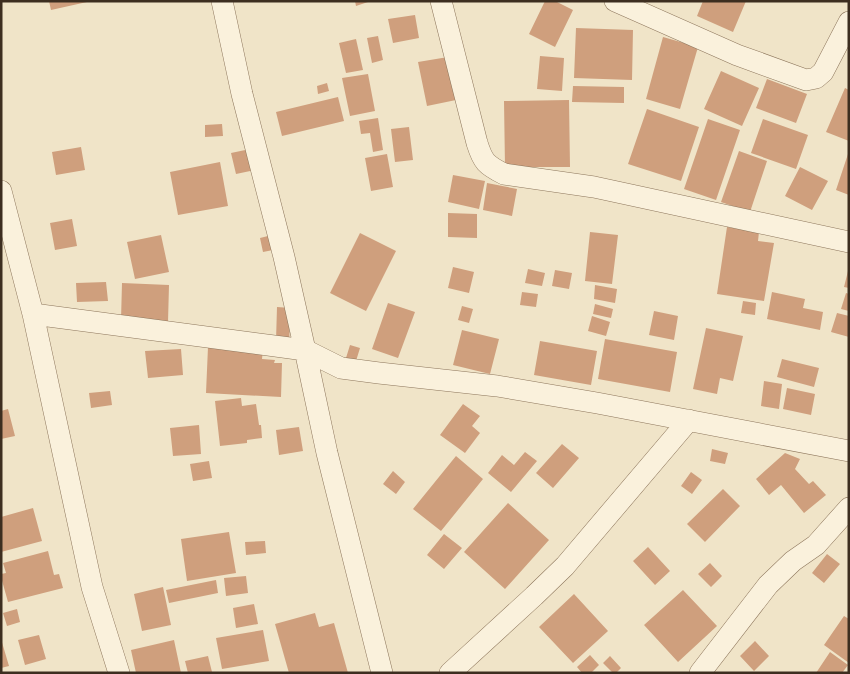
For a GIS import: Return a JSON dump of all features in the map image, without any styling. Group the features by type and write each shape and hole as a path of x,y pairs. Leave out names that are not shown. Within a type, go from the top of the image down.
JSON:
{"street":[{"path":"222,1 242,94 305,350 327,453 382,673"},
{"path":"441,1 477,143 486,163 493,168 504,174 594,188 849,242"},
{"path":"615,1 737,55 806,80 816,78 823,72 849,22"},
{"path":"1,191 33,314 92,587 119,673"},
{"path":"33,314 305,350 341,368 497,386 849,451"},
{"path":"450,673 564,566 689,420"},
{"path":"700,673 768,585 793,561 816,545 849,508"}],"building":[{"path":"49,1 87,1 87,2 51,10"},
{"path":"355,1 368,1 368,2 356,6"},
{"path":"545,1 555,1 573,10 555,47 529,34"},
{"path":"703,1 746,1 733,32 697,16"},
{"path":"415,15 419,38 393,43 388,19"},
{"path":"576,28 633,30 632,80 574,78"},
{"path":"378,36 383,60 372,63 367,38"},
{"path":"663,37 698,47 680,109 646,99"},
{"path":"356,39 363,70 346,73 339,43"},
{"path":"540,56 564,58 562,91 537,89"},
{"path":"448,57 456,100 427,106 418,62"},
{"path":"721,71 759,88 742,126 704,109"},
{"path":"368,74 375,111 350,116 342,78"},
{"path":"767,79 807,94 796,123 756,108"},
{"path":"327,83 329,91 318,94 317,86"},
{"path":"573,86 624,87 624,103 572,102"},
{"path":"845,88 849,90 849,141 826,132"},
{"path":"338,97 344,121 282,136 276,112"},
{"path":"569,100 570,167 505,167 504,101"},
{"path":"647,109 699,127 681,181 628,164"},
{"path":"378,118 383,150 373,152 370,133 361,134 359,121"},
{"path":"708,119 740,130 716,200 684,189"},
{"path":"763,119 808,135 796,169 751,153"},
{"path":"222,124 223,136 205,137 205,125"},
{"path":"409,127 413,160 395,162 391,129"},
{"path":"81,147 85,170 56,175 52,152"},
{"path":"250,149 255,170 236,174 231,153"},
{"path":"739,151 767,161 750,212 721,202"},
{"path":"387,154 393,187 371,191 365,158"},
{"path":"849,154 849,195 836,190"},
{"path":"220,162 228,206 178,215 170,172"},
{"path":"800,167 828,181 812,210 785,196"},
{"path":"453,175 485,181 479,209 448,202"},
{"path":"487,183 517,189 512,216 483,210"},
{"path":"448,213 477,214 477,238 448,237"},
{"path":"72,219 77,246 55,250 50,223"},
{"path":"727,227 759,232 758,241 774,243 764,301 717,294"},
{"path":"590,232 618,235 612,284 585,281"},
{"path":"360,233 396,251 366,311 330,293"},
{"path":"276,234 278,249 263,252 260,238"},
{"path":"161,235 169,272 135,279 127,242"},
{"path":"453,267 474,272 469,293 448,288"},
{"path":"528,269 545,273 542,286 525,283"},
{"path":"555,270 572,273 569,289 552,286"},
{"path":"849,271 849,288 844,287"},
{"path":"106,282 108,301 77,302 76,283"},
{"path":"122,283 169,285 168,322 121,320"},
{"path":"595,285 617,289 615,303 594,299"},
{"path":"522,292 538,294 536,307 520,305"},
{"path":"772,292 805,299 803,308 823,312 820,330 767,319"},
{"path":"846,293 849,294 849,311 841,309"},
{"path":"743,301 756,303 755,315 741,313"},
{"path":"388,303 415,312 398,358 372,349"},
{"path":"595,304 613,309 611,318 593,314"},
{"path":"462,306 473,309 469,323 458,320"},
{"path":"277,307 291,308 289,342 276,341"},
{"path":"654,311 678,316 674,340 649,335"},
{"path":"837,313 849,316 849,337 831,332"},
{"path":"592,316 610,322 606,336 588,331"},
{"path":"706,328 743,336 733,381 720,378 717,394 693,389"},
{"path":"462,330 499,339 490,374 453,365"},
{"path":"605,339 677,352 670,392 598,379"},
{"path":"540,341 597,351 591,385 534,375"},
{"path":"350,345 360,348 356,361 346,358"},
{"path":"208,347 263,349 262,359 275,360 274,363 282,363 281,397 206,393"},
{"path":"181,349 183,375 148,378 145,351"},
{"path":"782,359 819,368 814,387 777,377"},
{"path":"764,381 782,384 779,409 761,406"},
{"path":"787,388 815,394 811,415 783,409"},
{"path":"110,391 112,405 91,408 89,393"},
{"path":"241,398 242,406 256,404 262,438 247,440 247,443 220,446 215,401"},
{"path":"463,404 480,416 472,426 480,433 465,453 440,435"},
{"path":"8,409 15,436 1,439 1,411"},
{"path":"199,425 201,454 173,456 170,428"},
{"path":"299,427 303,451 279,455 276,430"},
{"path":"562,444 579,458 553,488 536,473"},
{"path":"712,449 728,453 725,464 710,461"},
{"path":"525,452 537,461 511,492 488,473 502,455 514,465"},
{"path":"785,453 800,459 795,469 809,484 813,481 826,495 804,513 781,485 769,495 756,479"},
{"path":"456,456 483,479 441,531 413,509"},
{"path":"209,461 212,478 193,481 190,464"},
{"path":"393,471 405,482 396,494 383,484"},
{"path":"691,472 702,480 692,494 681,486"},
{"path":"723,489 740,506 705,542 687,524"},
{"path":"508,503 549,540 505,589 464,552"},
{"path":"33,508 42,541 1,552 1,517"},
{"path":"229,532 236,573 187,581 181,539"},
{"path":"444,534 462,548 444,569 427,555"},
{"path":"265,541 266,553 246,555 245,542"},
{"path":"648,547 670,571 655,585 633,561"},
{"path":"48,551 54,575 59,574 63,588 8,602 1,577 1,574 6,573 3,563"},
{"path":"827,554 840,564 824,583 812,573"},
{"path":"710,563 722,576 711,587 698,574"},
{"path":"246,576 248,593 226,596 224,578"},
{"path":"216,580 218,593 169,603 166,590"},
{"path":"163,587 171,625 142,631 134,594"},
{"path":"683,590 717,626 678,662 644,625"},
{"path":"574,594 608,631 573,663 539,627"},
{"path":"254,604 258,624 236,628 233,608"},
{"path":"17,609 20,622 7,626 3,613"},
{"path":"315,613 319,627 334,623 348,673 289,673 275,624"},
{"path":"844,616 849,619 849,663 824,645"},
{"path":"263,630 269,661 222,669 216,638"},
{"path":"39,635 46,659 25,665 18,640"},
{"path":"1,639 9,666 1,668"},
{"path":"174,640 181,673 136,673 131,650"},
{"path":"755,641 769,656 754,671 740,656"},
{"path":"830,652 848,665 842,673 816,673"},
{"path":"590,655 599,665 591,673 582,673 577,667"},
{"path":"208,656 212,672 188,673 185,661"},
{"path":"610,656 621,668 616,673 613,673 603,663"}]}
